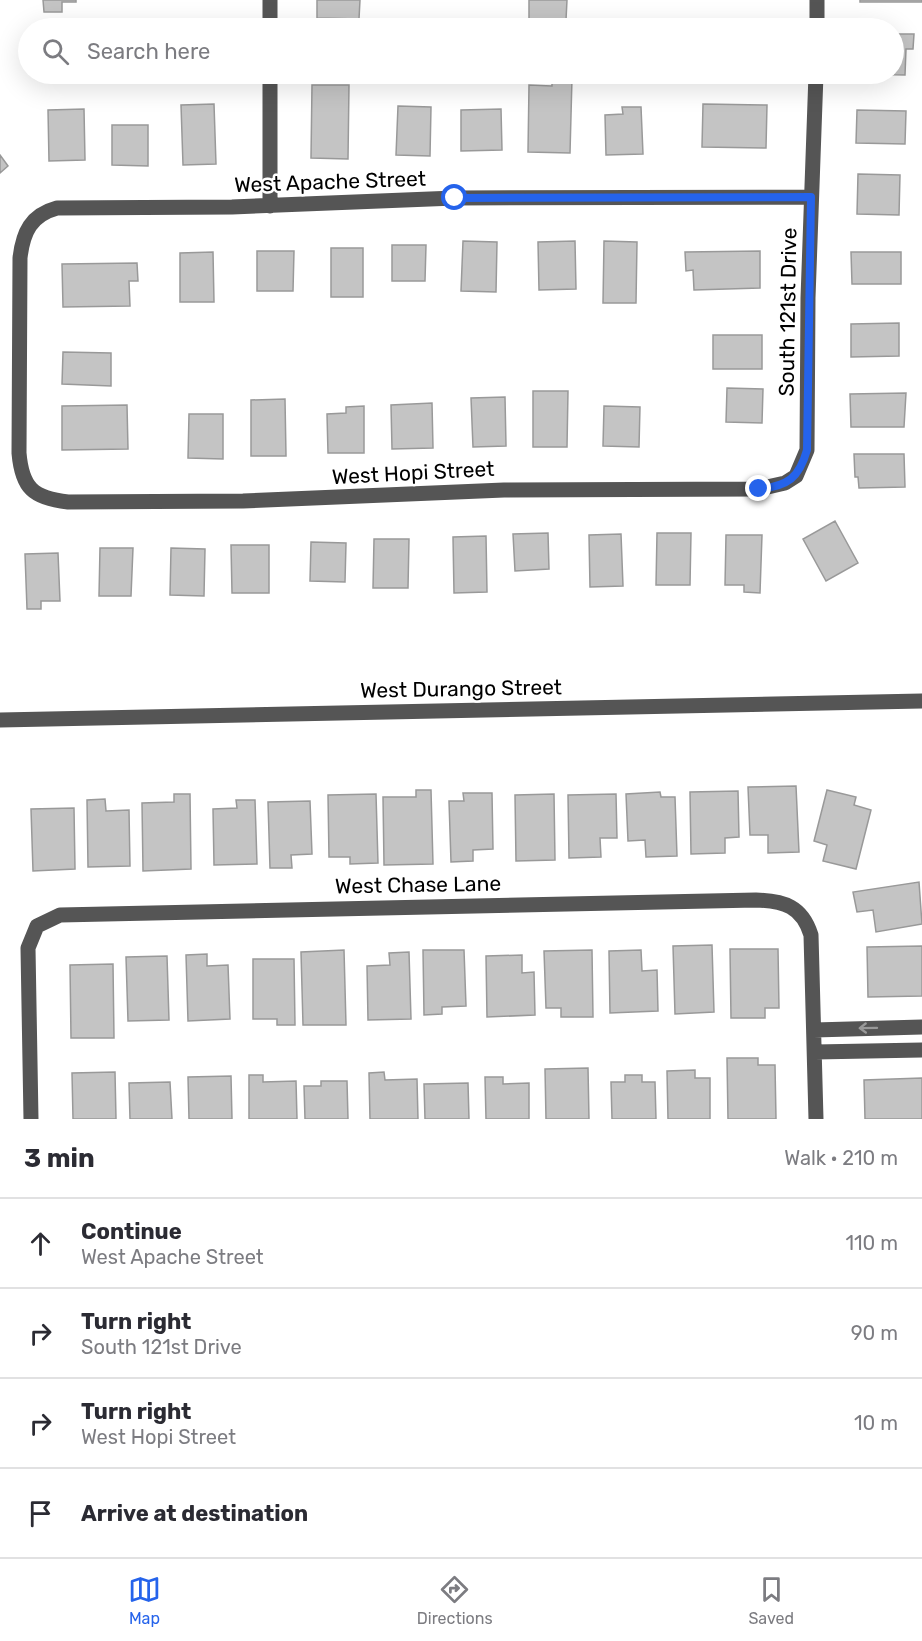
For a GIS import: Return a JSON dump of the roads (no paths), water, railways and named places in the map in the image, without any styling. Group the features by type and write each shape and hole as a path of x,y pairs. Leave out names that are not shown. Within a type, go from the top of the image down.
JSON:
{"street":[{"path":"270,0 270,18"},
{"path":"817,0 817,18"},
{"path":"270,84 270,206"},
{"name":"South 121st Drive","path":"796,476 805,457 808,436 811,197 816,84"},
{"name":"West Apache Street","path":"31,490 24,479 19,453 20,258 26,230 34,219 44,212 57,208 270,206 455,198 811,197"},
{"name":"West Hopi Street","path":"31,490 42,497 68,502 226,502 504,490 759,489 785,483 796,476"},
{"name":"West Durango Street","path":"0,720 922,701"},
{"name":"West Chase Lane","path":"31,1119 28,948 37,926 48,919 72,914 772,900 788,904 800,911 807,922 812,950 814,1030"},
{"path":"816,1119 814,1030 922,1028"},
{"path":"814,1052 922,1050"}]}
